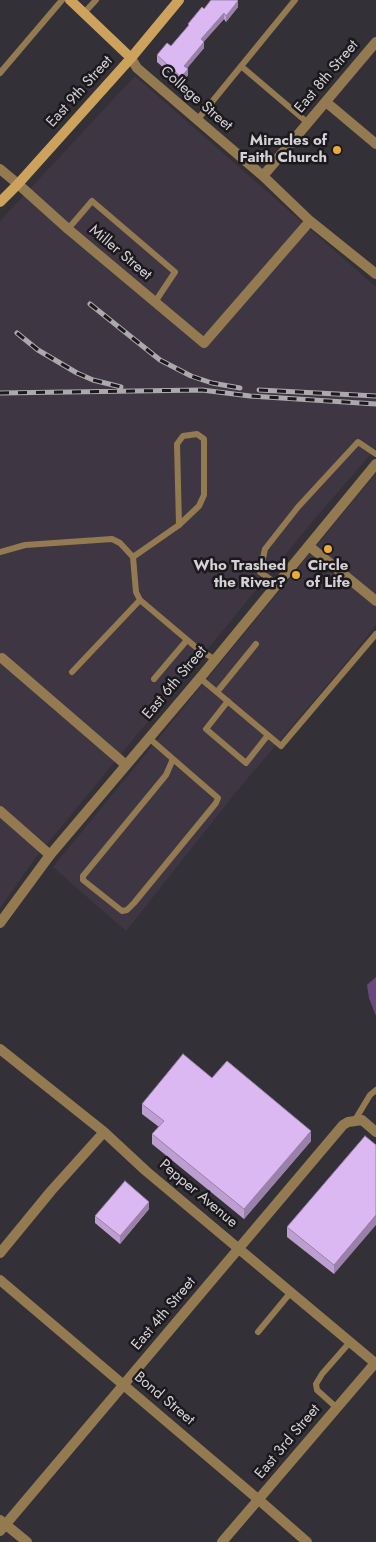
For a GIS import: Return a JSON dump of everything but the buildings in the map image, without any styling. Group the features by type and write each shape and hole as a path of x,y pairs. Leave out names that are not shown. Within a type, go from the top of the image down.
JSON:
{"main road":[{"name":"College Street","path":"70,0 131,58"},
{"name":"East 9th Street","path":"0,202 131,58 179,0"}],"street":[{"name":"East 8th Street","path":"263,176 376,42"},
{"name":"College Street","path":"131,58 137,68 263,176 310,221 376,274"},
{"path":"326,102 376,144"},
{"name":"Miller Street","path":"0,170 204,343 310,221"},
{"name":"East 6th Street","path":"0,923 50,855 200,678 376,464"},
{"path":"309,546 376,601"},
{"path":"2,658 126,765"},
{"path":"0,811 50,855"},
{"name":"Pepper Avenue","path":"0,1049 104,1132 146,1171 376,1363"},
{"path":"355,1120 362,1120 376,1132"},
{"name":"East 4th Street","path":"2,1525 124,1386 343,1125 355,1120"},
{"path":"0,1253 51,1191 104,1132"},
{"name":"Bond Street","path":"0,1280 307,1542"},
{"name":"East 3rd Street","path":"222,1542 376,1363"},
{"path":"2,1525 27,1542"}],"lane":[{"path":"0,73 62,0"},
{"path":"84,14 96,0"},
{"path":"198,119 295,0"},
{"path":"241,66 308,123"},
{"path":"68,229 92,201 175,272 155,302"},
{"path":"133,557 179,524 199,506 204,495 204,439 197,434 182,436 177,444 179,524"},
{"path":"277,584 260,572 265,549 298,507 358,442 376,454"},
{"path":"0,552 25,545 112,538 120,543 133,557 136,592 140,600 187,640 214,659"},
{"path":"72,672 140,600"},
{"path":"200,678 282,746 376,634"},
{"path":"154,679 187,640"},
{"path":"218,692 256,644"},
{"path":"228,701 206,729 246,763 268,735"},
{"path":"149,738 218,798 216,803 134,903 127,910 122,911 83,880 83,876 166,775 173,759"},
{"path":"355,1120 376,1090"},
{"path":"258,1332 291,1292"},
{"path":"337,1408 317,1390 316,1384 322,1374 350,1342"}],"shaded area":[{"path":"135,76 376,287 376,448 317,516 33,861 0,908 0,221"},
{"path":"376,473 376,625 236,792 126,931 53,867"},
{"path":"376,977 376,1016 369,998 367,985"}],"railway":[{"path":"90,304 160,360 191,376 212,383 240,388"},
{"path":"17,333 38,350 77,373 93,380 121,387"},
{"path":"0,393 202,390 250,396 376,404"},
{"path":"259,390 376,396"}],"place":[{"name":"Miracles of Faith Church","path":"337,150"},
{"name":"Circle of Life","path":"328,549"},
{"name":"Who Trashed the River?","path":"296,575"}]}
